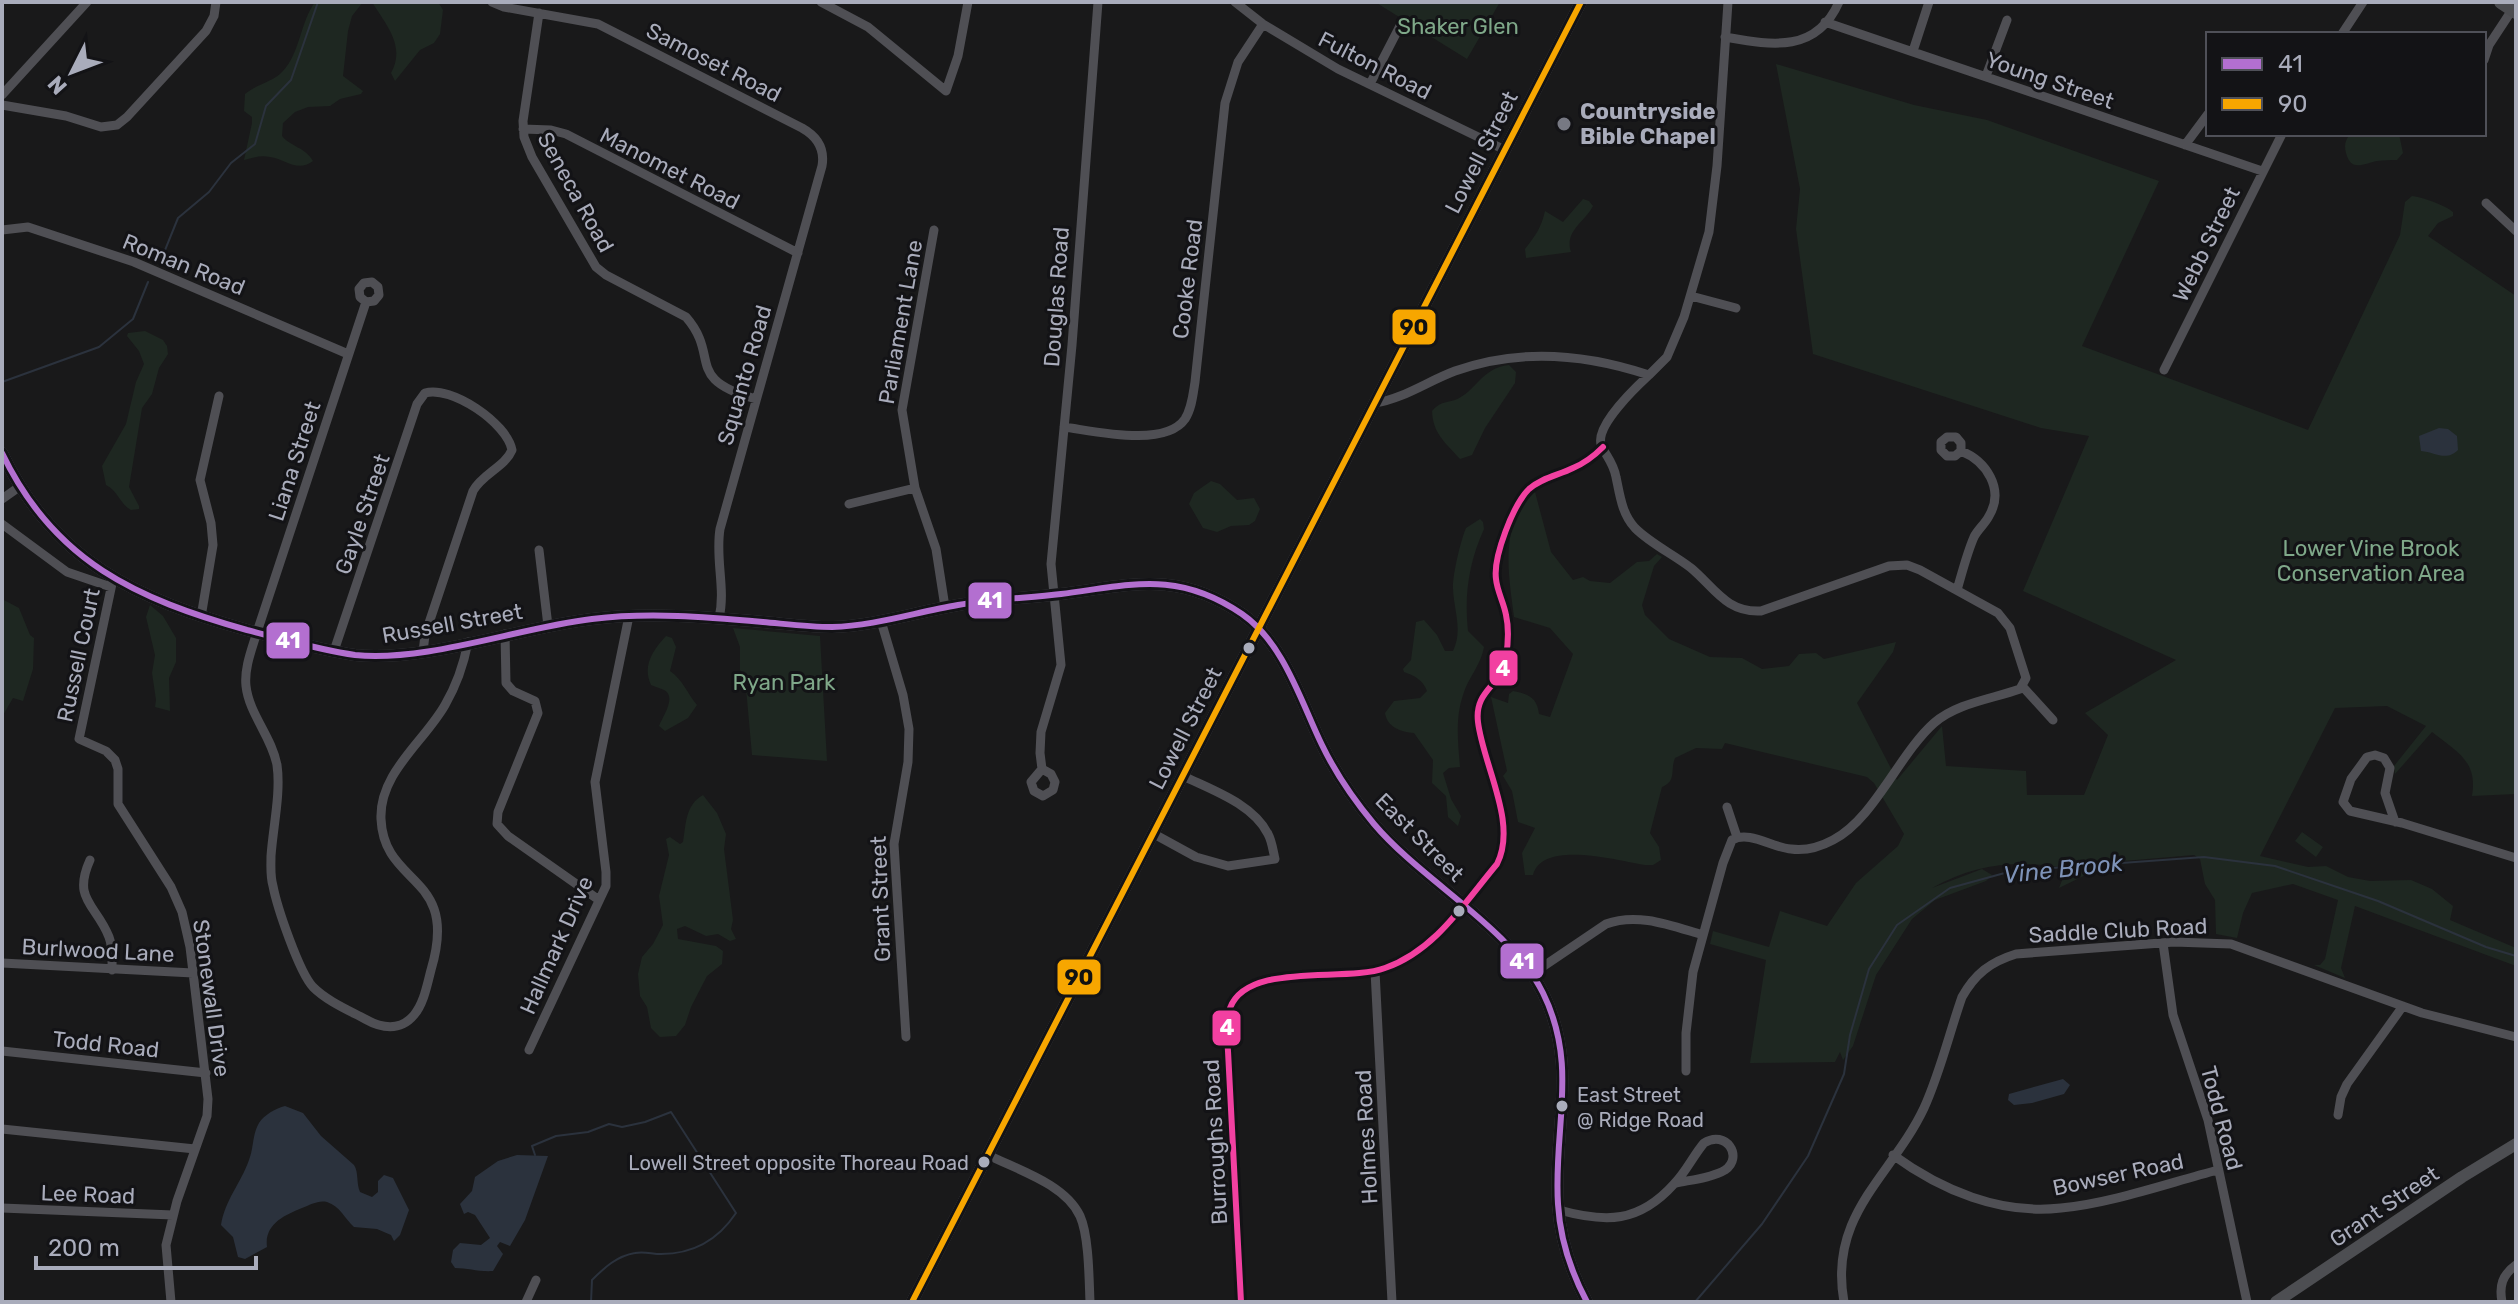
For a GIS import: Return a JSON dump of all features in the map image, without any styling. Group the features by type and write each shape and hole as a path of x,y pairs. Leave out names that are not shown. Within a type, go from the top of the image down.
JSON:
{"street":[{"path":"2,95 87,2"},
{"path":"2,105 66,116 98,127 117,125 206,31 214,16 216,2"},
{"name":"Samoset Road","path":"492,2 606,27 802,128 819,144"},
{"path":"821,2 859,21 946,91 958,56 968,2"},
{"name":"Douglas Road","path":"1042,769 1041,732 1061,665 1051,564 1098,2"},
{"name":"Fulton Road","path":"1235,2 1263,24 1326,62 1505,150"},
{"name":"Lowell Street","path":"912,1302 1581,2"},
{"path":"1728,2 1712,213 1691,296 1667,357 1612,415 1602,437 1603,447 1614,467 1623,510 1630,522 1645,536 1693,569 1717,596 1748,612 1777,607 1881,569 1901,565 1920,570 1996,611 2007,622 2026,675 2023,687"},
{"path":"1725,37 1781,44 1817,33 1835,12 1839,2"},
{"path":"1913,51 1929,2"},
{"path":"2343,32 2361,3"},
{"path":"2486,54 2510,8"},
{"name":"Seneca Road","path":"539,13 523,129 531,154 596,267 684,315 693,327 714,380 730,392 756,399"},
{"path":"1986,76 2007,20"},
{"path":"1370,84 1402,22"},
{"name":"Young Street","path":"1825,22 2262,171"},
{"name":"Cooke Road","path":"1064,427 1119,434 1163,434 1179,426 1186,417 1195,382 1225,103 1238,62 1263,24"},
{"path":"2185,145 2206,117"},
{"name":"Manomet Road","path":"523,129 566,134 798,253"},
{"name":"Webb Street","path":"2164,370 2281,136"},
{"name":"Squanto Road","path":"719,618 720,529 823,162 819,144"},
{"path":"2486,203 2516,231"},
{"name":"Roman Road","path":"2,230 28,227 134,262 348,354"},
{"name":"Parliament Lane","path":"934,230 902,419 915,488 936,549 945,607"},
{"path":"1691,296 1736,308"},
{"name":"Liana Street","path":"366,302 257,632 246,682 250,700 277,765 271,860 273,888 301,967 310,983 333,1001 373,1024 386,1027 404,1024 416,1012 439,937 437,917 430,898 386,844 381,819 383,797 393,775 448,701 468,642"},
{"path":"1375,403 1388,401 1456,371 1508,357 1536,355 1596,360 1649,375"},
{"name":"Gayle Street","path":"334,651 417,404 429,392 447,393 471,406 503,433 512,450 509,457 484,476 473,491 425,635 423,652"},
{"path":"201,617 213,545 200,480 219,396"},
{"name":"Burroughs Road","path":"1241,1302 1227,1024 1231,1007 1240,992 1258,982 1385,969 1435,938 1497,864 1504,850 1499,806 1478,720 1480,698 1498,678 1505,665 1507,648 1507,617 1496,581 1496,562 1518,502 1531,487 1588,461 1603,447"},
{"path":"1957,590 1974,537 1990,515 1994,495 1988,472 1977,460 1961,451"},
{"name":"Russell Street","path":"2,453 19,487 42,519 112,583 201,617 334,651 380,657 423,652 548,626 629,616 719,618 826,627 881,621 977,602"},
{"path":"2,499 19,487"},
{"path":"849,504 915,488"},
{"path":"2,524 67,572 112,583"},
{"path":"539,550 548,626"},
{"name":"Russell Court","path":"79,739 112,583"},
{"name":"East Street","path":"977,602 1138,583 1186,588 1220,601 1247,617 1258,629 1288,674 1325,751 1371,821 1406,858 1503,941 1532,974 1549,1006 1557,1032 1564,1077 1559,1210 1562,1235 1576,1280 1587,1302"},
{"name":"Hallmark Drive","path":"529,1050 606,886 596,778 629,616"},
{"name":"Grant Street","path":"881,621 903,695 909,729 908,762 894,844 906,1037"},
{"path":"505,634 506,683 513,691 535,701 538,713 499,809 497,824 508,836 599,900"},
{"path":"1246,653 1274,649"},
{"path":"2023,687 2053,720"},
{"path":"1686,1071 1690,992 1730,843 1744,836 1795,850 1811,848 1837,838 1858,820 1936,722 1961,708 2023,687"},
{"name":"Stonewall Drive","path":"79,739 106,751 115,760 118,804 178,903 188,934 208,1111 173,1215 166,1248 171,1302"},
{"path":"2395,822 2385,793 2390,768 2384,758 2375,755 2367,757 2345,792 2346,808 2359,815 2395,822 2515,859"},
{"path":"1154,834 1196,857 1228,866 1275,859 1269,835 1256,816 1183,776"},
{"path":"1727,807 1737,837"},
{"path":"90,860 82,887 111,942 112,970"},
{"path":"1532,974 1616,920 1643,919 1703,935"},
{"name":"Saddle Club Road","path":"1844,1302 1842,1273 1850,1231 1860,1205 1924,1108 1962,997 1971,981 1997,960 2016,954 2163,943 2204,941 2231,944 2403,1006 2516,1037"},
{"name":"Todd Road","path":"2163,943 2174,1018 2199,1090 2247,1302"},
{"name":"Burlwood Lane","path":"2,963 193,973"},
{"name":"Holmes Road","path":"1375,971 1392,1302"},
{"path":"2338,1115 2347,1084 2403,1006"},
{"name":"Todd Road","path":"2,1051 206,1073"},
{"path":"2,1129 195,1149"},
{"path":"1559,1210 1603,1219 1628,1216 1649,1206 1676,1183 1704,1143 1715,1138 1730,1146 1733,1152 1731,1163 1723,1172 1676,1183"},
{"name":"Grant Street","path":"2276,1302 2516,1144"},
{"path":"988,1155 1060,1192 1072,1203 1081,1218 1090,1302"},
{"name":"Bowser Road","path":"1893,1155 1919,1174 1951,1190 1990,1202 2046,1208 2084,1204 2218,1170"},
{"name":"Lee Road","path":"2,1208 173,1215"},
{"path":"2502,1302 2502,1280 2516,1265"},
{"path":"526,1302 536,1280"}],"green space":[{"path":"315,2 363,2 352,16 343,76 363,91 330,106 308,107 295,112 283,123 282,136 313,161 297,166 266,156 244,160 252,123 252,117 244,111 245,94 275,78 289,64"},
{"path":"372,2 438,2 443,10 440,34 434,43 420,50 395,81 391,73 395,63 395,45"},
{"name":"Shaker Glen","path":"1375,2 1500,2 1467,59"},
{"name":"Lower Vine Brook Conservation Area","path":"1776,64 1914,105 1987,120 2159,181 2082,346 2308,430 2400,235 2405,202 2412,196 2453,212 2453,216 2438,223 2428,236 2516,296 2516,794 2472,796 2472,774 2464,758 2432,732 2395,774 2394,766 2426,726 2387,706 2335,708 2260,856 2308,867 2326,866 2348,877 2370,881 2411,880 2432,889 2453,906 2450,920 2516,948 2516,966 2355,906 2341,968 2345,978 2314,965 2320,965 2325,959 2338,900 2293,884 2252,893 2237,938 2216,934 2215,900 2205,884 2200,859 2194,855 2112,862 2059,888 2067,868 2031,864 1998,866 1981,869 1965,873 1932,888 1982,869 1992,875 1986,881 1935,900 1912,919 1876,975 1853,1046 1843,1060 1840,1052 1835,1062 1750,1063 1766,960 1710,944 1713,931 1769,947 1780,911 1827,926 1856,883 1898,846 1904,834 1874,783 1867,777 1725,743 1722,749 1696,748 1675,758 1670,782 1662,787 1650,833 1659,847 1661,860 1645,865 1601,857 1566,855 1551,858 1539,864 1533,875 1525,875 1522,853 1535,828 1518,822 1512,791 1503,776 1507,771 1491,697 1508,703 1509,694 1513,691 1523,693 1534,700 1539,714 1550,717 1573,654 1550,628 1514,617 1509,568 1511,534 1523,504 1535,492 1551,552 1573,580 1583,577 1610,583 1637,562 1649,561 1657,554 1662,557 1654,566 1642,605 1645,615 1669,639 1710,657 1742,658 1762,669 1789,666 1799,654 1816,653 1824,659 1896,642 1893,652 1857,703 1897,780 1942,726 1946,766 2026,771 2027,795 2084,795 2108,735 2085,713 2176,660 2023,591 2089,436 2041,428 1813,354 1796,229 1800,189"},
{"path":"2349,136 2399,136 2403,153 2397,160 2354,165 2348,159 2345,143"},
{"path":"1583,199 1593,206 1570,238 1571,252 1526,258 1525,249 1538,231 1545,211 1563,222"},
{"path":"145,331 163,340 168,354 159,368 152,394 142,408 129,487 139,509 131,510 106,485 102,466 126,424 136,382 144,364 139,351 127,336 128,333"},
{"path":"1509,365 1516,372 1515,383 1485,428 1472,455 1460,459 1437,432 1432,411 1440,404 1462,396 1492,370"},
{"path":"1211,481 1220,484 1237,500 1254,498 1260,509 1255,521 1217,532 1203,528 1189,504 1194,493"},
{"path":"1480,519 1484,529 1471,566 1467,618 1468,631 1484,647 1460,704 1460,767 1449,768 1443,773 1451,799 1461,816 1458,826 1448,817 1446,796 1432,783 1433,760 1414,733 1395,728 1385,713 1394,701 1420,698 1427,691 1421,681 1403,669 1411,660 1416,622 1424,620 1445,651 1453,651 1458,628 1453,589 1455,567 1466,528"},
{"path":"2,599 19,608 34,638 33,669 23,701 13,698 2,717"},
{"path":"150,605 163,616 176,638 176,662 169,678 170,711 155,707 152,673 155,655 146,617"},
{"name":"Ryan Park","path":"733,628 820,636 827,761 752,755 745,677 740,670 740,647"},
{"path":"666,636 672,638 676,647 670,671 697,705 688,718 665,731 659,726 668,707 668,693 651,685 648,665"},
{"path":"703,795 717,813 726,834 724,849 733,920 731,929 736,939 730,941 718,934 706,936 685,926 677,929 678,939 716,946 723,951 722,964 707,976 685,1025 676,1036 660,1037 651,1028 647,1007 640,996 638,974 642,957 663,925 659,896 669,855 666,839 670,837 680,844 683,842 690,810"},
{"path":"2302,832 2323,847 2316,857 2295,841"}],"shaded area":[{"path":"2439,428 2448,429 2457,436 2458,450 2454,454 2445,456 2421,451 2419,436"},
{"path":"2063,1079 2070,1085 2064,1094 2014,1105 2008,1100 2009,1094"},
{"path":"285,1106 303,1113 321,1136 354,1165 360,1192 372,1197 378,1192 378,1181 384,1175 393,1178 409,1210 400,1235 394,1241 391,1235 377,1229 354,1227 335,1206 320,1202 283,1217 272,1226 267,1247 245,1259 238,1257 233,1237 221,1225 223,1216 249,1160 259,1123 270,1112"},
{"path":"517,1155 548,1156 525,1220 510,1246 500,1242 497,1246 503,1254 493,1271 455,1268 451,1262 453,1250 460,1243 481,1245 490,1238 475,1215 464,1214 460,1204 472,1191 475,1177 498,1161"}],"waterway":[{"path":"161,260 178,218 209,192 231,163 255,144 266,106 291,80 318,2"},
{"path":"2,382 99,347 133,319 148,282"},
{"name":"Vine Brook","path":"1695,1302 1762,1224 1808,1156 1844,1074 1850,1035 1869,969 1897,925 1950,888 2012,871 2204,857 2275,866 2378,901 2486,947 2516,956"},
{"path":"535,1155 532,1146 556,1136 588,1132 609,1124 622,1127 671,1112 736,1213 713,1238 694,1248 661,1254 638,1252 617,1259 592,1280 591,1302"}],"transit line":[{"name":"90","path":"912,1302 1581,2"},
{"name":"4","path":"1241,1302 1227,1035 1230,1008 1240,993 1256,984 1299,976 1368,972 1403,960 1448,924 1497,864 1504,831 1502,812 1481,739 1478,711 1484,695 1504,667 1507,652 1507,620 1496,579 1501,545 1511,519 1529,489 1581,464 1603,447"},
{"name":"41","path":"2,453 23,491 47,522 73,549 103,571 170,605 207,618 301,644 355,655 412,654 563,623 613,617 678,616 832,627 971,603 1154,584 1196,591 1218,600 1257,626 1269,641 1290,674 1333,765 1374,824 1416,865 1488,926 1528,969 1543,993 1554,1020 1562,1072 1557,1176 1559,1217 1567,1254 1587,1302"}],"place":[{"name":"Countryside Bible Chapel","path":"1564,124"},
{"name":"East Street @ Ridge Road","path":"1562,1106"},
{"name":"Lowell Street opposite Thoreau Road","path":"984,1162"}]}
